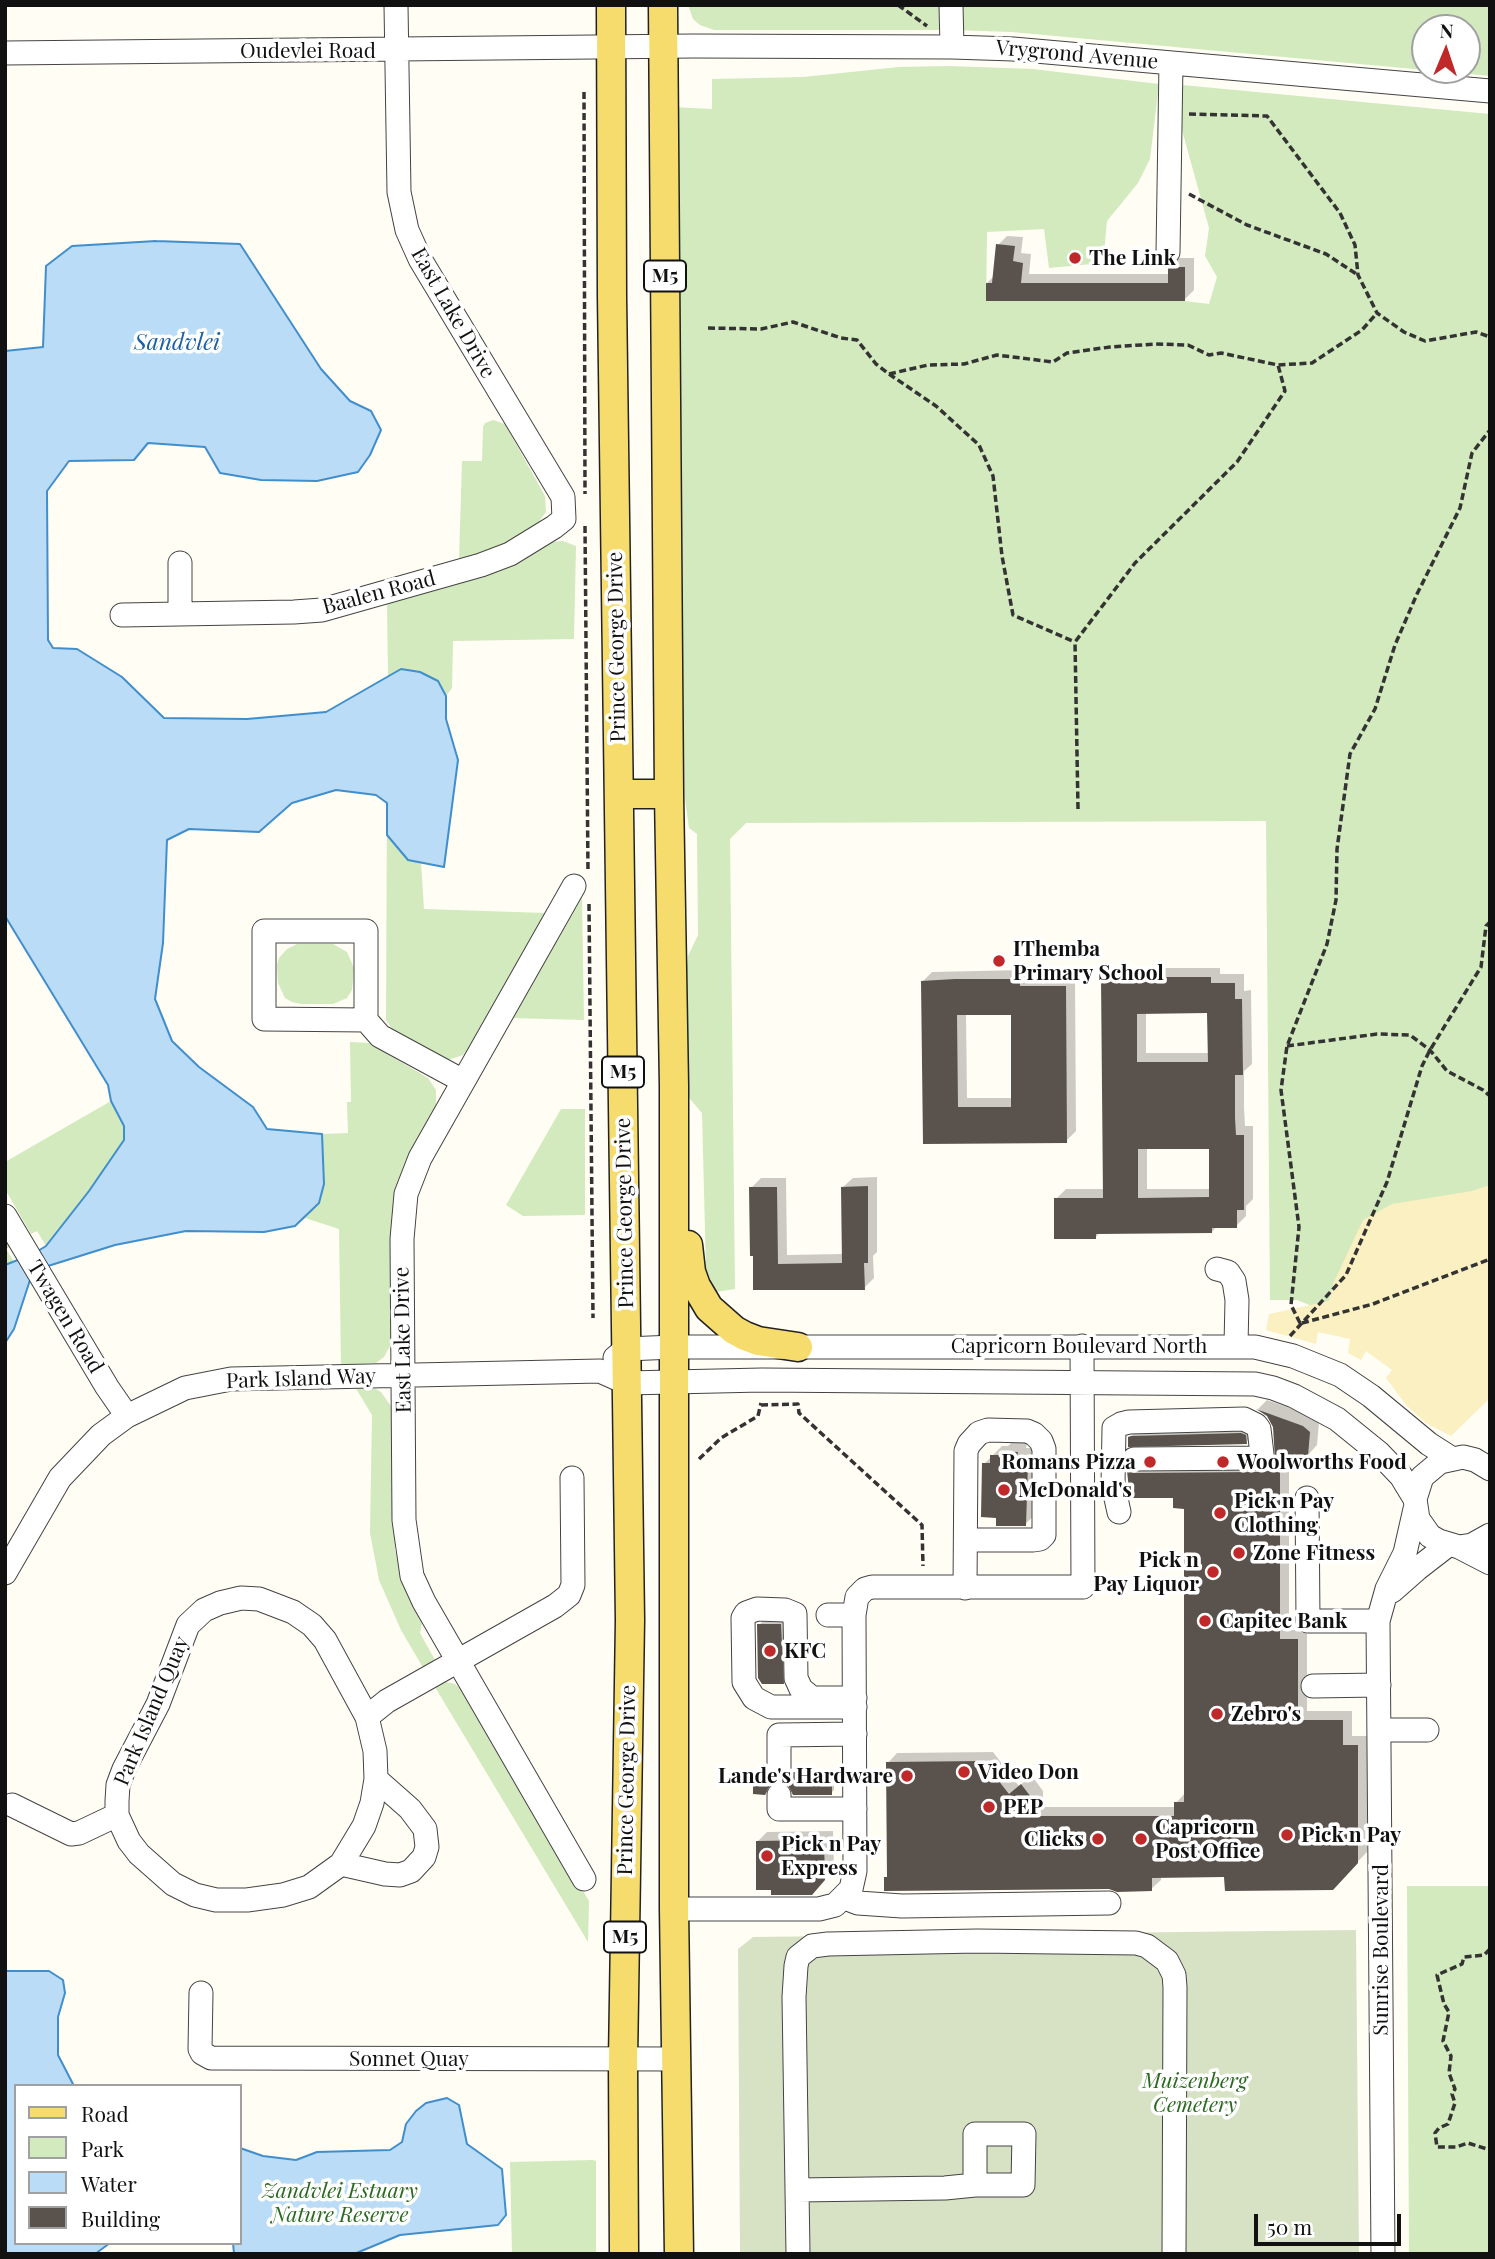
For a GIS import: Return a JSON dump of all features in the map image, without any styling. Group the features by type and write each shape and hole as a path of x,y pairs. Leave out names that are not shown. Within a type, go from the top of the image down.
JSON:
{"main road":[{"name":"Prince George Drive","path":"611,5 612,296 630,1620 623,2060 624,2254"},
{"name":"M5","path":"663,5 674,1086 674,1909 678,2254"},
{"path":"619,794 669,793"},
{"path":"674,1086 688,1254 696,1286 709,1308 734,1330 758,1341 798,1347"}],"street":[{"name":"East Lake Drive","path":"396,5 399,192 407,230 420,259 563,497 574,521"},
{"path":"951,5 952,47"},
{"name":"Oudevlei Road","path":"5,53 663,47"},
{"name":"Vrygrond Avenue","path":"663,47 1013,49 1490,92"},
{"path":"1168,252 1171,63"},
{"name":"Baalen Road","path":"122,615 322,610 481,565 510,554 554,527 574,521"},
{"path":"180,563 180,614"},
{"name":"East Lake Drive","path":"584,886 463,1081 420,1158 406,1194 403,1227 404,1520 412,1576 424,1602 584,1880"},
{"path":"366,1020 264,1019 264,932 366,932 366,1020 380,1036 463,1081"},
{"name":"Twagen Road","path":"5,1216 127,1416"},
{"path":"1217,1269 1228,1272 1235,1285 1236,1345"},
{"name":"Capricorn Boulevard North","path":"626,1349 1236,1345 1274,1350 1290,1348 1340,1375 1391,1411 1414,1433 1451,1458"},
{"path":"674,1909 819,1909 832,1907 845,1898 854,1883 854,1615 857,1597 865,1589 1083,1587 1082,1346"},
{"path":"600,1371 626,1349"},
{"name":"Park Island Way","path":"5,1573 60,1478 101,1435 127,1416 185,1388 231,1379 600,1371 627,1384"},
{"name":"Capricorn Boulevard North","path":"627,1384 762,1380 1239,1382 1273,1388 1317,1406 1379,1453 1401,1476 1415,1504 1418,1519 1430,1536 1454,1546"},
{"path":"1119,1512 1113,1485 1114,1428 1129,1422 1244,1419 1259,1429 1262,1454 1257,1458 1135,1459"},
{"path":"965,1588 966,1451 969,1444 979,1433 988,1430 1027,1431 1034,1434 1044,1449 1044,1535 1033,1540 966,1540"},
{"path":"1451,1458 1485,1461"},
{"name":"Sunrise Boulevard","path":"1383,2254 1378,1685 1380,1613 1405,1553 1417,1488 1430,1468 1451,1458"},
{"path":"367,1717 387,1701 555,1606 569,1595 573,1585 572,1478"},
{"path":"1307,1497 1308,1621 1380,1613 1405,1579 1454,1546 1472,1545 1490,1535"},
{"path":"1454,1546 1490,1563"},
{"name":"Park Island Quay","path":"241,1598 259,1599 293,1612 312,1625 325,1640 367,1717 375,1751 376,1779 364,1826 341,1864 309,1887 283,1895 247,1900 195,1895 173,1884 150,1865 129,1841 117,1815 118,1785 158,1704 188,1625 204,1610 220,1603 241,1598"},
{"path":"757,1609 785,1610 795,1614 796,1678 802,1689 812,1698 855,1702 771,1707 754,1698 744,1682 743,1618 746,1613 757,1609"},
{"path":"828,1615 854,1615"},
{"path":"1313,1686 1378,1685"},
{"path":"1379,1730 1427,1730"},
{"path":"855,1734 779,1735 779,1809 855,1809"},
{"path":"341,1864 400,1875 411,1871 424,1857 427,1847 425,1829 410,1809 376,1779"},
{"path":"12,1805 71,1834 117,1815"},
{"path":"845,1898 858,1903 902,1906 1110,1903"},
{"path":"798,2254 794,1997 796,1965 804,1952 812,1946 977,1941 1136,1943 1167,1961 1174,1975 1174,2254"},
{"name":"Sonnet Quay","path":"201,1993 200,2049 211,2057 677,2059"},
{"path":"797,2190 945,2188 975,2185"}],"path":[{"path":"898,5 932,30"},
{"path":"584,92 585,496"},
{"path":"1170,114 1267,116 1340,213 1355,245 1358,275 1377,313 1404,332 1425,341 1476,332 1490,337"},
{"path":"1169,183 1247,225 1326,254 1358,275"},
{"path":"889,374 928,365 964,363 997,355 1053,362 1067,353 1110,346 1156,344 1188,345 1209,355 1221,353 1278,365 1312,363 1362,330 1377,313"},
{"path":"708,328 761,329 793,322 841,338 857,340 876,364 936,406 979,445 993,476 1002,556 1013,615 1074,642"},
{"path":"1079,809 1074,642 1135,564 1237,462 1285,391 1278,365"},
{"path":"1300,1323 1291,1305 1299,1227 1281,1090 1287,1045 1329,933 1336,900 1337,849 1350,754 1374,709 1408,614 1460,508 1472,453 1490,430"},
{"path":"574,521 593,1318"},
{"path":"1290,1348 1300,1323 1346,1275 1387,1182 1422,1066 1481,967 1486,926 1490,922"},
{"path":"1287,1045 1377,1034 1410,1035 1430,1050 1447,1071 1490,1096"},
{"path":"1300,1323 1373,1304 1490,1259"},
{"path":"692,1470 699,1458 721,1438 758,1416 762,1398"},
{"path":"761,1405 798,1404 799,1413 922,1525 923,1587"},
{"path":"1490,1949 1484,1955 1465,1957 1462,1964 1437,1975 1444,2004 1449,2012 1443,2041 1451,2056 1448,2073 1455,2089 1452,2094 1455,2103 1448,2124 1434,2133 1437,2147 1456,2147 1468,2143 1490,2150"}],"green space":[{"path":"688,5 1490,5 1490,76 1481,75 1481,14 1411,14 1411,69 1012,32 714,30 693,19"},
{"path":"899,67 1033,69 1159,84 1150,159 1138,183 1107,221 1103,263 1049,268 1044,229 987,232 986,301 1185,301 1209,304 1217,277 1205,256 1209,228 1179,119 1182,85 1490,114 1490,1216 1334,1282 1329,1301 1312,1306 1297,1300 1270,1300 1266,821 746,823 730,839 735,1289 716,1292 706,1269 702,1113 690,1099 683,1082 682,1010 688,956 698,935 697,834 689,828 679,756 674,107 712,109 712,79 803,77"},
{"name":"Sandvlei","path":"156,241 240,244 321,369 350,401 371,411 381,430 370,455 358,472 317,481 261,480 220,473 205,447 148,443 134,460 69,461 47,491 48,640 53,648 77,649 122,677 164,718 247,719 326,712 388,676 387,603 550,542 563,541 576,546 574,639 453,641 452,688 446,696 446,719 458,760 444,867 421,863 424,909 545,913 471,1046 463,1055 448,1060 393,1030 386,1020 387,803 376,795 336,790 292,803 259,832 189,829 167,840 163,943 155,999 172,1041 199,1067 253,1107 267,1129 322,1134 348,1133 347,1102 351,1102 350,1042 369,1043 428,1078 436,1090 436,1107 409,1157 395,1199 391,1226 391,1344 384,1357 376,1363 341,1365 339,1229 305,1218 295,1226 264,1232 186,1231 115,1245 48,1266 30,1280 14,1329 5,1343 5,1233 12,1245 6,1249 14,1262 46,1246 37,1231 31,1234 5,1189 5,1162 111,1101 108,1085 5,916 5,351 43,347 46,266 72,246"},
{"path":"493,420 505,424 545,496 546,512 535,527 510,542 459,560 462,461 482,461 483,427 485,423"},
{"path":"582,898 584,1020 512,1018"},
{"path":"297,944 333,944 347,952 354,968 352,990 347,998 333,1004 301,1004 285,998 278,983 277,965 287,949"},
{"path":"561,1109 585,1109 585,1215 523,1216 506,1205"},
{"path":"355,1387 376,1389 393,1409 395,1550 402,1581 422,1623 420,1633 435,1660 435,1664 425,1671 401,1630 379,1580 370,1533 372,1415"},
{"path":"446,1682 455,1684 464,1692 589,1901 588,1942 435,1687"},
{"path":"1407,1886 1490,1886 1490,2254 1409,2254"},
{"name":"Muizenberg Cemetery","path":"1356,1930 1359,2254 740,2254 738,1949 753,1937"},
{"path":"596,2161 596,2254 512,2254 510,2162"}],"sand":[{"path":"1490,1185 1490,1398 1451,1436 1426,1423 1406,1405 1386,1378 1392,1370 1366,1351 1361,1360 1348,1353 1350,1339 1318,1332 1316,1344 1266,1330 1269,1314 1329,1301 1334,1282 1363,1220 1392,1204 1472,1191"}],"water":[{"name":"Sandvlei","path":"156,241 240,244 321,369 350,401 371,411 381,430 370,455 358,472 317,481 261,480 220,473 205,447 148,443 134,460 69,461 47,491 48,640 53,648 77,649 122,677 164,718 247,719 326,712 401,669 420,672 438,681 446,696 446,719 458,760 444,867 408,860 387,835 387,803 376,795 336,790 292,803 259,832 189,829 167,840 163,943 155,999 172,1041 199,1067 253,1107 267,1129 322,1134 324,1184 319,1203 295,1226 264,1232 186,1231 115,1245 48,1266 30,1280 14,1329 5,1343 5,1265 46,1246 124,1140 124,1126 111,1101 108,1085 5,916 5,351 43,347 46,266 72,246"},
{"path":"5,1971 49,1971 63,1980 65,1993 58,2017 58,2055 73,2084 14,2084 14,2245 107,2245 95,2254 5,2254"},
{"name":"Zandvlei Estuary Nature Reserve","path":"447,2098 459,2105 467,2144 502,2169 506,2215 498,2225 400,2235 354,2254 234,2254 233,2245 242,2245 242,2149 263,2156 296,2160 317,2152 390,2150 402,2142 406,2124 426,2103"}],"building":[{"path":"996,244 1015,246 1013,261 1023,263 1021,283 1168,283 1168,267 1185,267 1185,301 986,301 986,283 992,283"},
{"path":"1101,977 1211,977 1211,983 1235,983 1235,999 1242,999 1243,1075 1235,1075 1236,1135 1244,1135 1244,1210 1237,1210 1237,1228 1212,1228 1212,1233 1096,1234 1096,1239 1054,1239 1054,1198 1103,1198","holes":["1207,1013 1208,1062 1137,1062 1137,1014","1138,1149 1209,1149 1209,1197 1138,1198"]},
{"path":"1013,979 1013,983 1020,983 1020,986 1066,986 1067,1143 923,1144 921,981","holes":["957,1015 1011,1015 1011,1107 958,1107"]},
{"path":"868,1186 868,1263 864,1263 865,1290 753,1290 749,1187 777,1187 778,1264 842,1263 841,1187"},
{"path":"1256,1409 1303,1426 1310,1432 1308,1456 1280,1456 1280,1639 1298,1639 1298,1720 1343,1720 1343,1745 1358,1745 1358,1863 1333,1890 1225,1891 1224,1877 1152,1878 1152,1891 884,1891 884,1877 887,1877 886,1762 983,1761 1009,1794 1021,1784 1034,1801 1034,1816 1174,1816 1174,1802 1184,1802 1184,1509 1173,1508 1173,1498 1130,1498 1127,1471 1257,1472 1265,1469 1275,1459 1273,1427 1267,1416"},
{"path":"1246,1435 1247,1444 1128,1447 1128,1437 1131,1436"},
{"name":"McDonald's","path":"1000,1451 1018,1452 1017,1457 1024,1457 1024,1463 1028,1463 1026,1526 996,1526 996,1518 981,1517 982,1463 990,1463 990,1455 1000,1455"},
{"path":"757,1624 781,1624 784,1684 762,1684 758,1678"},
{"path":"753,1772 765,1772 771,1783 765,1795 753,1794"},
{"path":"793,1772 832,1772 832,1795 793,1795 787,1783"},
{"path":"824,1840 825,1880 812,1895 771,1895 771,1890 756,1890 756,1841"}],"place":[{"name":"The Link","path":"1075,258"},
{"name":"IThemba Primary School","path":"999,961"},
{"name":"Romans Pizza","path":"1150,1462"},
{"name":"Woolworths Food","path":"1223,1462"},
{"name":"McDonald's","path":"1004,1490"},
{"name":"Pick n Pay Clothing","path":"1220,1513"},
{"name":"Zone Fitness","path":"1239,1553"},
{"name":"Pick n Pay Liquor","path":"1213,1572"},
{"name":"Capitec Bank","path":"1205,1621"},
{"name":"KFC","path":"770,1651"},
{"name":"Zebro's","path":"1217,1714"},
{"name":"Video Don","path":"964,1772"},
{"name":"Lande's Hardware","path":"907,1776"},
{"name":"PEP","path":"989,1807"},
{"name":"Pick n Pay","path":"1287,1835"},
{"name":"Clicks","path":"1098,1839"},
{"name":"Capricorn Post Office","path":"1141,1839"},
{"name":"Pick n Pay Express","path":"767,1856"}]}
